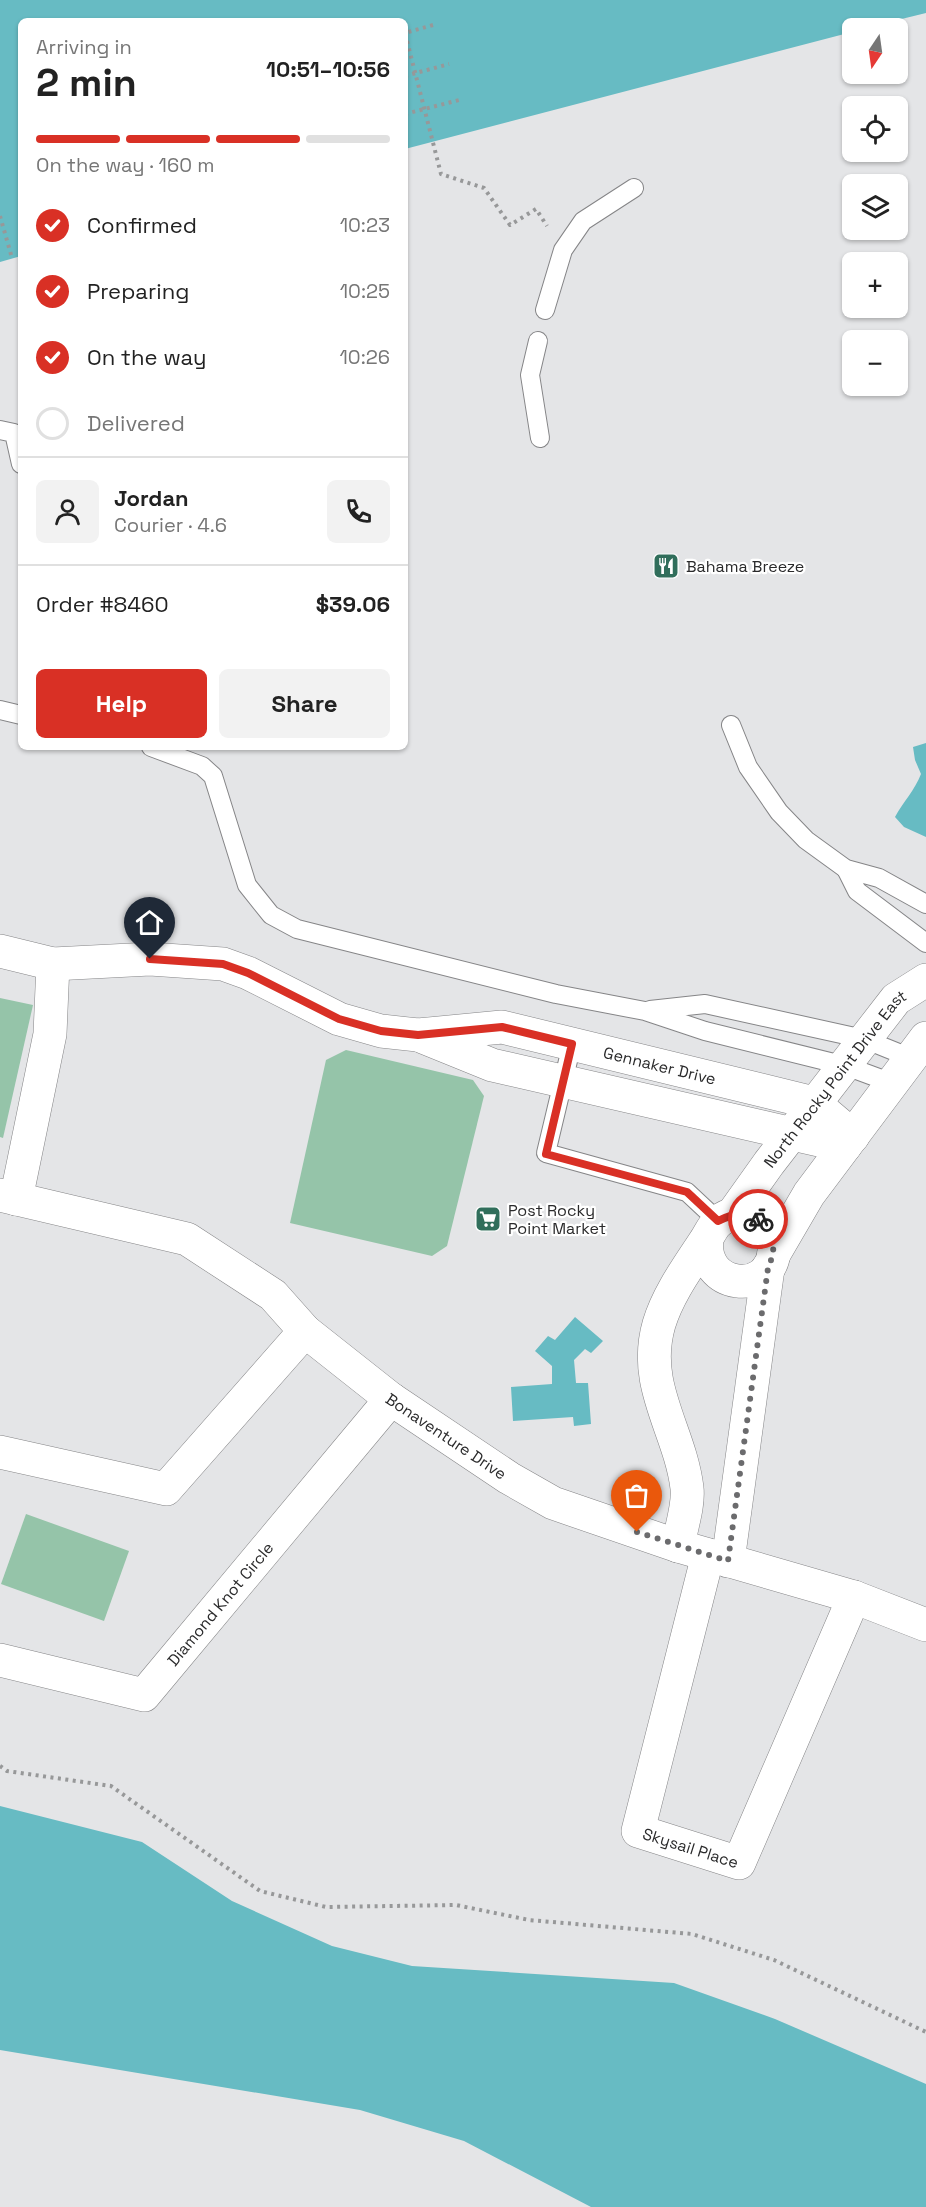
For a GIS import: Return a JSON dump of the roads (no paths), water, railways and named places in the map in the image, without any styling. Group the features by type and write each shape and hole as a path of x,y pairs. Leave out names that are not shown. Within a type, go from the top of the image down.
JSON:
{"street":[{"name":"Gennaker Drive","path":"0,951 53,964 150,959 223,964 248,973 339,1019 381,1031 418,1035 502,1027 814,1103 849,1141"},
{"path":"8,1197 50,1034 53,964"},
{"name":"North Rocky Point Drive East","path":"705,1554 653,1374 659,1325 686,1268 719,1225 814,1103 846,1066 896,999 926,980"},
{"name":"Gennaker Drive","path":"418,1035 492,1065 792,1133 849,1141"},
{"path":"705,1554 771,1261 770,1230 753,1215 719,1225 706,1250 709,1261 725,1279 737,1282 749,1281 771,1261 809,1194 910,1060"},
{"name":"Bonaventure Drive","path":"8,1197 187,1239 273,1295 305,1331 391,1399 509,1478 553,1503 705,1554 854,1597 926,1625"},
{"path":"0,1452 166,1489 305,1331"},
{"name":"Diamond Knot Circle","path":"0,1660 144,1695 391,1399"},
{"name":"Skysail Place","path":"705,1554 638,1831 739,1863 854,1597"}],"lane":[{"path":"545,310 563,250 583,220 634,188"},
{"path":"538,341 530,375 540,438"},
{"path":"0,430 14,433 18,451"},
{"path":"0,710 18,714"},
{"path":"731,725 748,767 779,812 806,840 846,869 879,878 926,904"},
{"path":"159,750 202,766 213,776 247,885 272,915 297,929 556,994 645,1011 705,1031 846,1066 910,1060"},
{"path":"846,869 856,891 926,943"},
{"path":"645,1011 705,1004 864,1039 910,1060"},
{"path":"572,1044 546,1154 687,1192 719,1225"}],"water":[{"path":"0,0 926,0 926,13 906,18 842,18 842,35 408,148 408,18 18,18 18,257 0,262"},
{"path":"926,743 926,837 904,827 895,817 921,774 913,747"},
{"path":"575,1317 603,1341 591,1353 585,1349 574,1360 576,1383 588,1383 591,1424 574,1426 573,1417 513,1421 511,1387 552,1384 552,1366 535,1351 548,1336 555,1340"},
{"path":"0,1806 142,1842 232,1901 332,1946 412,1966 674,1983 775,2019 926,2084 926,2207 591,2207 464,2141 360,2110 0,2050"}],"place":[{"name":"Bahama Breeze","path":"666,566"},
{"name":"Post Rocky Point Market","path":"488,1219"}]}
